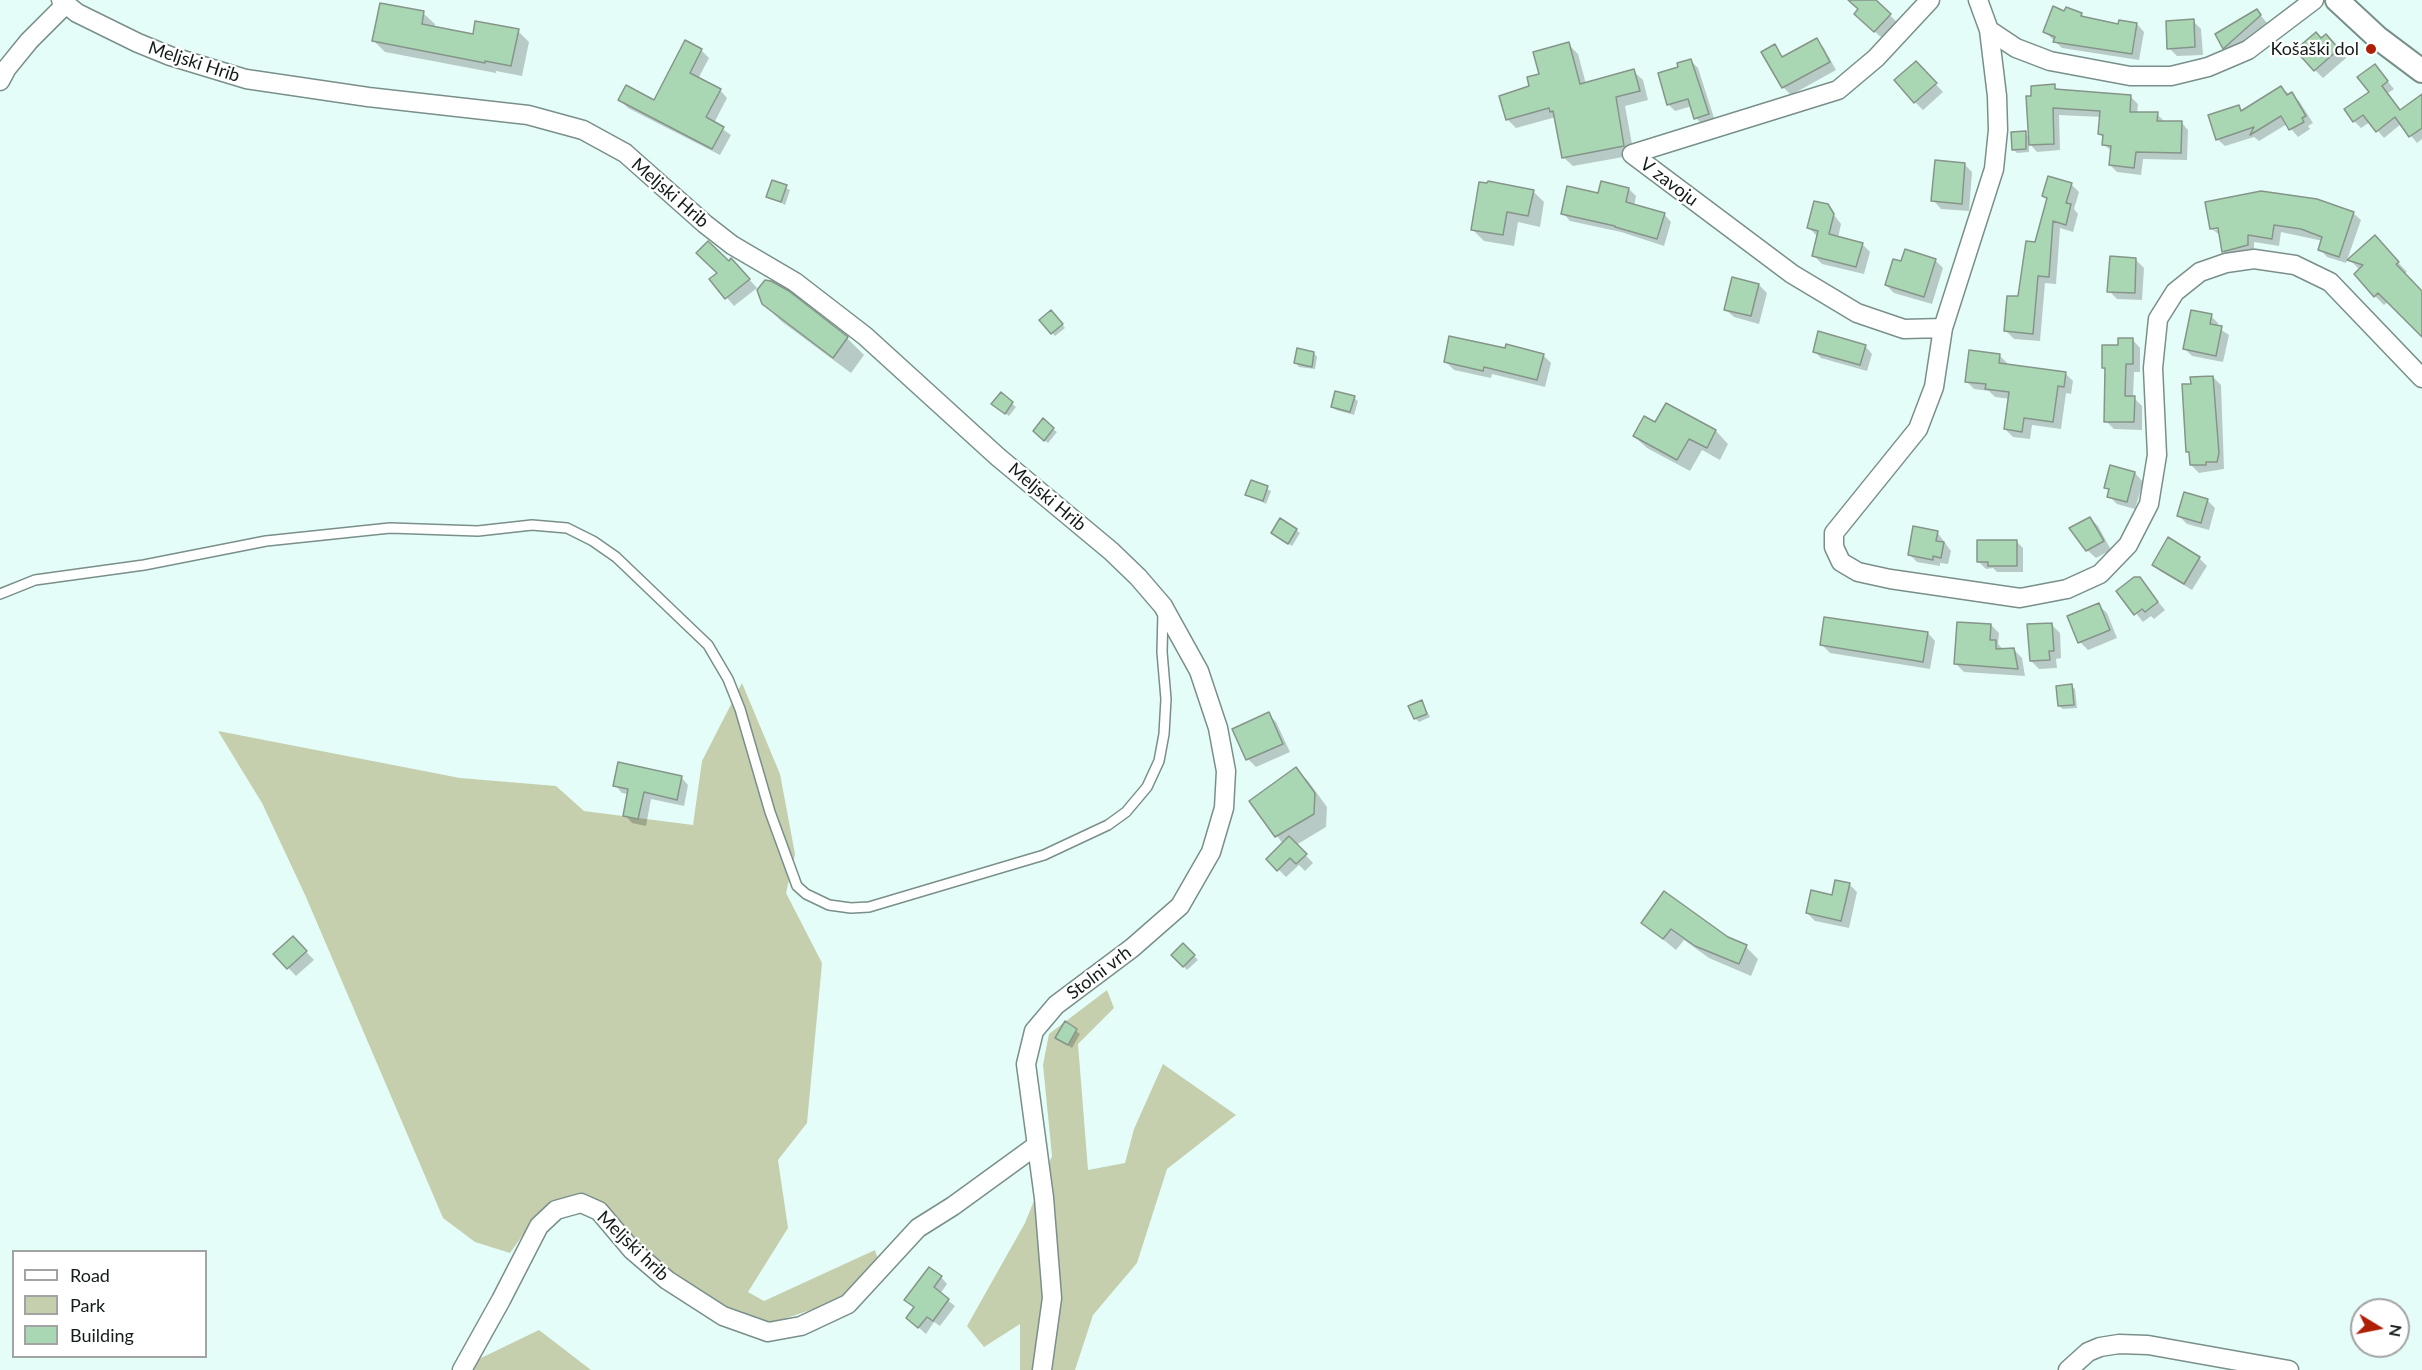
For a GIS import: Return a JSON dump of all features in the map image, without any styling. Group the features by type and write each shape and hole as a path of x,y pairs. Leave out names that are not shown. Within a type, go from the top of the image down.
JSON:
{"street":[{"name":"V zavoju","path":"1930,0 1868,66 1838,90 1632,154 1792,274 1857,313 1904,329 1943,328"},
{"path":"1978,0 1989,30 1997,96 1998,130 1994,168 1943,328 1934,387 1918,429 1834,533 1834,547 1841,562 1858,572 1890,579 2020,598 2067,589 2100,574 2128,545 2149,504 2157,455 2153,368 2158,319 2175,292 2200,272 2226,263 2254,259 2295,265 2330,282 2422,378"},
{"path":"1989,30 2016,48 2050,61 2130,76 2171,76 2208,67 2248,50 2314,0"},
{"path":"2337,0 2378,38 2422,71"},
{"path":"0,81 7,68 64,2"},
{"name":"Meljski Hrib","path":"64,2 104,27 149,48 246,79 368,97 528,115 556,120 584,130 625,153 732,245 795,282 865,336 998,457 1111,551 1163,606"},
{"name":"Stolni vrh","path":"1042,1370 1052,1298 1044,1198 1026,1064 1034,1031 1056,1005 1132,948 1180,906 1211,852 1224,808 1226,771 1218,728 1199,671 1163,606"},
{"name":"Meljski hrib","path":"462,1370 539,1226 556,1210 581,1203 599,1211 632,1250 667,1280 723,1316 768,1332 801,1326 848,1304 918,1228 953,1206 1037,1145"},
{"path":"2068,1370 2088,1352 2100,1347 2120,1344 2148,1345 2289,1370"}],"lane":[{"path":"0,594 35,580 144,565 266,541 390,528 478,531 532,525 567,528 593,541 616,557 708,645 728,679 740,709 770,812 797,886 806,894 829,905 851,908 869,907 1044,855 1108,825 1126,812 1147,787 1159,761 1164,734 1166,699 1162,652 1163,606"}],"green space":[{"path":"742,683 780,774 795,854 786,893 822,963 807,1123 778,1160 788,1228 748,1292 764,1301 875,1250 879,1262 846,1298 772,1323 725,1309 670,1275 637,1244 604,1206 532,1222 510,1253 475,1242 443,1218 306,897 262,803 218,731 460,778 556,786 584,811 693,825 702,761"},
{"path":"1107,990 1114,1008 1078,1044 1088,1170 1125,1163 1134,1129 1163,1064 1236,1115 1167,1169 1137,1263 1093,1315 1075,1370 1020,1370 1020,1324 984,1347 967,1326 1025,1223 1052,1156 1043,1065 1049,1034"},
{"path":"539,1330 591,1370 474,1370 479,1359"}],"building":[{"path":"1848,0 1876,0 1891,14 1874,32 1854,14 1858,9"},
{"path":"380,3 424,11 422,24 473,34 475,21 519,29 511,66 372,41"},
{"path":"2053,6 2064,11 2066,7 2082,13 2081,16 2118,24 2119,20 2137,23 2132,54 2053,42 2055,37 2043,32"},
{"path":"2257,9 2261,15 2223,49 2215,34"},
{"path":"2194,19 2195,47 2167,49 2166,21"},
{"path":"2316,32 2321,38 2326,34 2339,49 2314,71 2295,50"},
{"path":"1817,38 1830,62 1782,88 1761,52 1775,44 1782,57"},
{"path":"685,40 702,49 690,73 721,89 706,117 724,127 712,149 618,100 626,85 654,100"},
{"path":"1569,42 1580,84 1634,69 1640,91 1616,97 1624,146 1562,158 1553,111 1550,112 1549,108 1506,120 1499,96 1529,86 1527,77 1539,74 1533,52"},
{"path":"1691,59 1709,114 1694,119 1688,99 1667,105 1658,73 1678,67 1677,63"},
{"path":"1916,61 1937,83 1914,103 1894,80"},
{"path":"2375,64 2388,81 2382,86 2400,110 2422,94 2422,128 2409,137 2395,117 2376,132 2363,115 2353,122 2344,109 2369,92 2357,77"},
{"path":"2055,84 2055,89 2131,95 2130,112 2158,112 2157,121 2182,121 2181,153 2136,152 2134,168 2109,165 2111,146 2102,145 2103,135 2098,134 2100,111 2053,108 2054,144 2029,145 2026,96 2031,96 2031,86"},
{"path":"2281,86 2287,95 2292,92 2306,116 2302,118 2304,122 2289,130 2281,116 2250,135 2254,127 2216,140 2208,115 2239,105 2241,111"},
{"path":"2026,131 2026,149 2012,150 2011,132"},
{"path":"1935,160 1965,163 1962,204 1931,201"},
{"path":"2048,176 2072,183 2066,203 2071,204 2066,225 2053,221 2049,277 2038,276 2033,334 2004,331 2007,296 2018,296 2026,241 2035,242 2047,198 2042,196"},
{"path":"772,180 787,185 781,202 766,197"},
{"path":"1488,181 1534,190 1528,216 1507,212 1503,235 1471,230 1479,182 1487,183"},
{"path":"1601,181 1629,188 1626,202 1665,213 1657,239 1615,226 1561,214 1567,186 1598,193"},
{"path":"2261,191 2317,199 2354,212 2339,257 2318,250 2322,237 2301,229 2274,225 2272,239 2248,235 2248,245 2222,252 2218,228 2210,229 2205,202"},
{"path":"1814,201 1828,204 1834,214 1829,234 1863,243 1856,267 1812,256 1818,231 1807,228"},
{"path":"2375,235 2399,262 2396,264 2422,291 2422,337 2378,293 2374,297 2354,274 2363,265 2347,260"},
{"path":"708,241 729,261 731,258 750,279 725,299 709,279 717,273 696,253"},
{"path":"1905,249 1936,259 1924,297 1885,285 1893,259 1901,261"},
{"path":"2110,256 2136,258 2135,293 2107,292"},
{"path":"1732,277 1759,284 1751,316 1724,310"},
{"path":"765,280 789,291 848,337 833,358 762,304 757,290"},
{"path":"1051,310 1063,324 1051,334 1039,320"},
{"path":"2191,310 2212,314 2210,324 2222,326 2216,356 2183,349"},
{"path":"1818,331 1866,345 1860,365 1813,352"},
{"path":"1449,336 1505,348 1506,344 1544,354 1537,380 1484,367 1483,371 1444,362"},
{"path":"2118,338 2133,338 2133,364 2126,364 2125,396 2135,396 2134,422 2104,422 2105,368 2102,368 2102,345 2118,345"},
{"path":"1297,348 1314,352 1312,367 1294,363"},
{"path":"1969,350 2000,354 1999,363 2066,372 2064,387 2058,386 2053,422 2024,418 2022,432 2004,429 2009,392 1985,389 1986,384 1965,382"},
{"path":"2213,376 2219,453 2217,462 2190,465 2189,452 2186,452 2182,384 2191,384 2190,377"},
{"path":"1335,391 1355,396 1350,412 1331,407"},
{"path":"1001,392 1013,402 1005,414 991,404"},
{"path":"1666,403 1716,430 1707,448 1689,439 1677,460 1633,436 1644,416 1655,422"},
{"path":"1043,418 1054,428 1044,441 1033,431"},
{"path":"2110,465 2135,472 2127,502 2107,497 2109,489 2104,488"},
{"path":"1251,480 1268,486 1263,501 1245,495"},
{"path":"2184,492 2208,499 2201,523 2177,516"},
{"path":"2090,517 2104,541 2086,551 2069,528"},
{"path":"1280,518 1297,529 1288,544 1271,533"},
{"path":"1913,526 1938,531 1936,541 1944,542 1941,558 1933,556 1933,560 1908,555"},
{"path":"2168,537 2200,557 2184,584 2152,565"},
{"path":"1977,540 2017,540 2017,566 1988,566 1988,562 1977,562"},
{"path":"2134,577 2140,577 2158,602 2145,612 2142,609 2134,615 2116,591"},
{"path":"2099,603 2110,630 2078,643 2067,616"},
{"path":"1824,617 1928,632 1923,662 1820,645"},
{"path":"1957,622 1991,624 1990,640 1996,640 1996,649 2014,648 2018,669 1954,664"},
{"path":"2052,623 2054,651 2049,651 2050,660 2030,661 2027,624"},
{"path":"2072,684 2074,705 2058,706 2056,686"},
{"path":"1422,700 1427,714 1414,719 1408,706"},
{"path":"1269,712 1283,744 1246,760 1232,729"},
{"path":"618,762 682,776 677,800 644,792 638,819 623,816 628,789 613,786"},
{"path":"1296,767 1315,793 1314,814 1275,837 1249,801"},
{"path":"1289,836 1307,854 1296,864 1290,858 1277,871 1266,859"},
{"path":"1835,880 1850,883 1841,921 1806,913 1811,890 1832,895"},
{"path":"1664,891 1728,937 1747,945 1739,964 1695,946 1671,929 1663,939 1641,923"},
{"path":"293,936 307,951 287,969 273,954"},
{"path":"1183,943 1195,955 1183,967 1171,955"},
{"path":"1065,1021 1077,1029 1068,1045 1055,1038"},
{"path":"929,1267 942,1276 934,1287 949,1299 933,1321 927,1317 918,1328 906,1318 914,1307 904,1300"}],"place":[{"name":"Košaški dol","path":"2371,49"}]}
